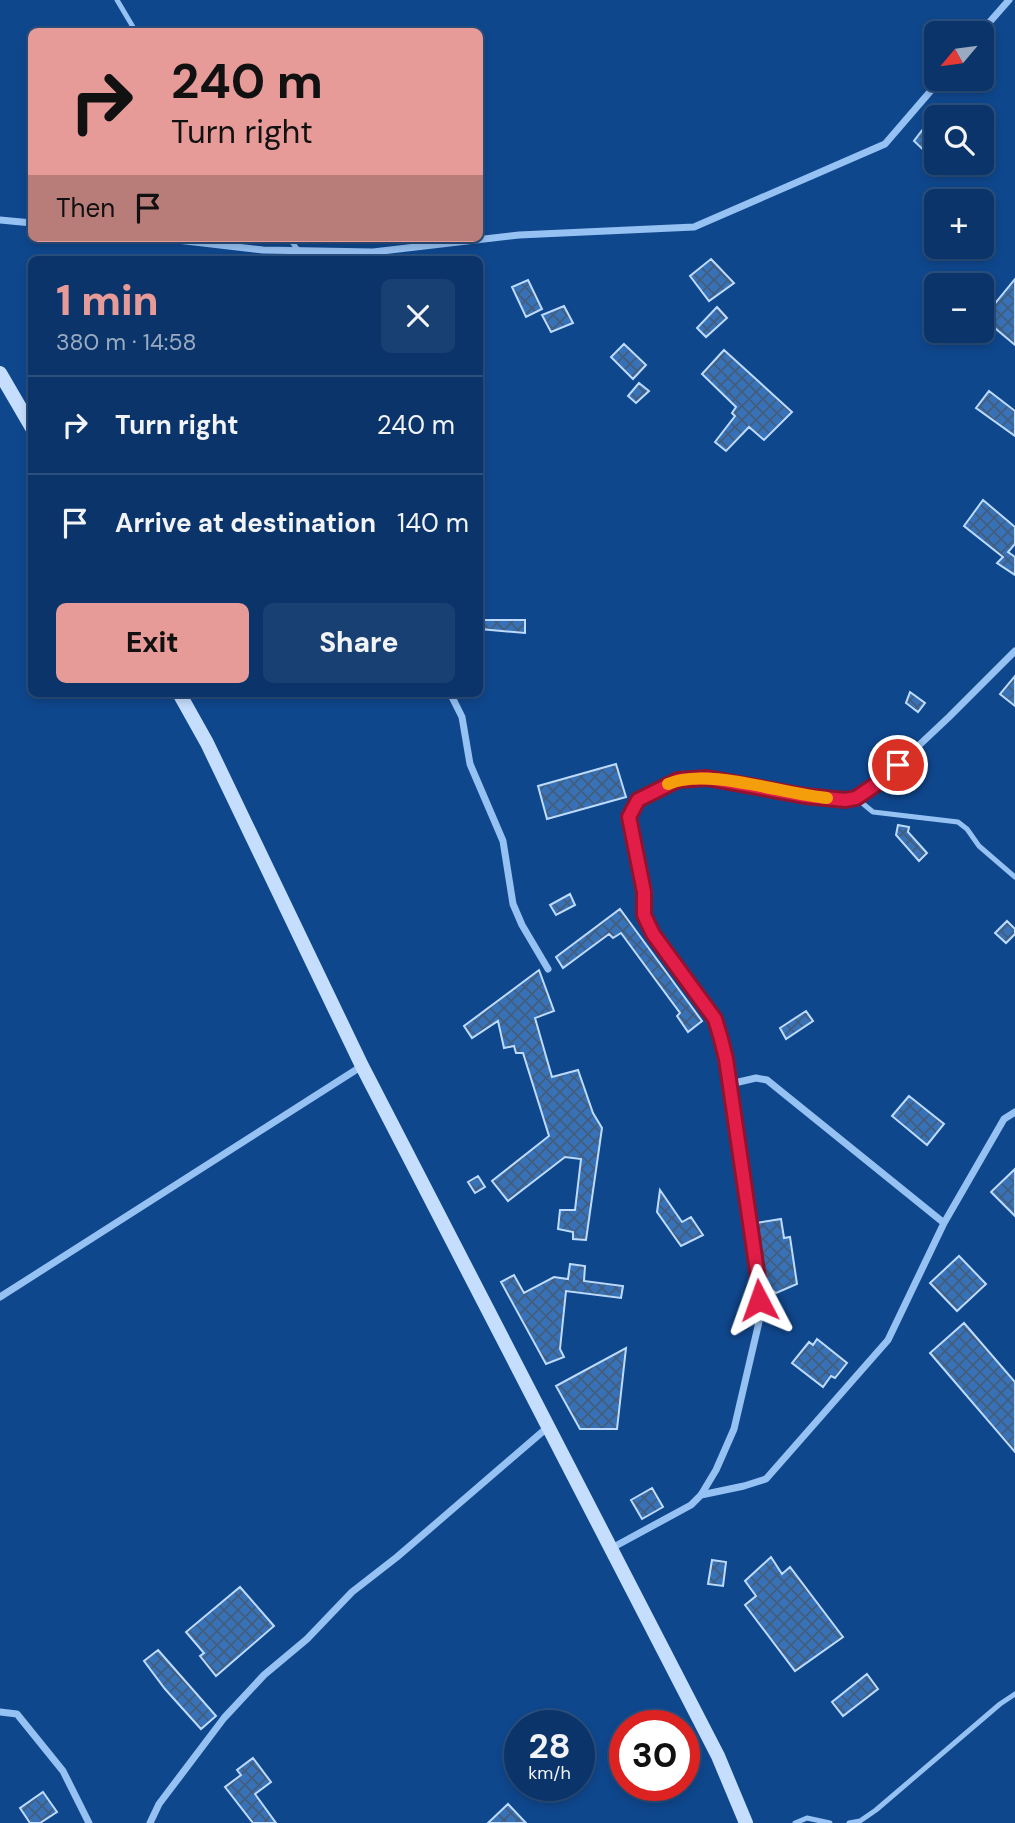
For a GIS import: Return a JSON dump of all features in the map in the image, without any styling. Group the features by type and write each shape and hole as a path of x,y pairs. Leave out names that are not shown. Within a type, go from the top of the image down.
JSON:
{"main road":[{"path":"0,373 28,421"},
{"path":"181,697 362,1066 718,1756 746,1823"}],"street":[{"path":"991,21 1009,0"},
{"path":"483,239 519,234 694,227 885,144 931,91"},
{"path":"0,220 28,223"},
{"path":"194,242 263,250 373,256 466,242"},
{"path":"610,1549 691,1505 701,1495 734,1429 759,1322 758,1278 726,1059 715,1019 653,934 644,915 644,892 629,817 638,800 678,780 688,779 707,778 805,796 845,800 856,798 881,781 1015,651"},
{"path":"452,697 462,717 470,764 503,841 513,904 548,969"},
{"path":"0,1297 362,1066"},
{"path":"730,1084 757,1078 767,1080 944,1223"},
{"path":"701,1495 766,1479 888,1340 944,1223 1004,1119 1015,1112"},
{"path":"150,1823 159,1804 224,1718 264,1675 307,1639 352,1592 397,1557 548,1427"},
{"path":"0,1712 17,1714 63,1771 89,1823"}],"lane":[{"path":"117,0 134,28"},
{"path":"292,242 298,250"},
{"path":"856,798 873,812 958,822 967,829 979,846 1015,877"},
{"path":"849,1823 860,1821 876,1810 1015,1694"},
{"path":"795,1823 807,1818 830,1823"}],"building":[{"path":"924,128 924,151 914,141"},
{"path":"711,259 734,283 709,301 690,276"},
{"path":"1015,279 1015,345 994,327 994,305"},
{"path":"528,280 542,309 526,317 512,287"},
{"path":"564,306 573,323 551,332 542,315"},
{"path":"717,307 727,318 706,337 697,328"},
{"path":"624,344 646,365 633,379 611,357"},
{"path":"724,350 792,412 764,440 749,427 726,451 715,442 735,416 732,413 736,407 702,374"},
{"path":"639,383 649,391 636,403 628,396"},
{"path":"989,391 1015,411 1015,436 976,408"},
{"path":"983,500 1015,527 1015,544 1008,552 1015,557 1015,575 997,563 1003,557 964,526"},
{"path":"483,620 525,620 525,633 483,629"},
{"path":"1015,676 1015,706 1000,694"},
{"path":"910,692 925,703 918,712 906,703"},
{"path":"616,764 626,797 547,819 538,786"},
{"path":"898,825 909,827 908,832 927,853 919,861 896,835"},
{"path":"570,894 575,905 556,915 550,905"},
{"path":"620,909 702,1021 688,1032 677,1016 680,1013 621,933 613,938 609,934 563,968 556,957"},
{"path":"1007,921 1015,929 1015,934 1006,943 995,933"},
{"path":"539,970 554,1011 535,1018 552,1077 578,1070 593,1113 602,1128 586,1240 573,1239 573,1232 558,1229 560,1210 575,1210 581,1159 565,1157 508,1201 492,1181 549,1136 523,1053 516,1053 514,1046 504,1048 498,1021 472,1038 464,1026"},
{"path":"806,1011 813,1021 786,1039 780,1028"},
{"path":"909,1096 944,1124 927,1145 892,1116"},
{"path":"1015,1169 1015,1216 991,1192"},
{"path":"478,1176 485,1187 475,1193 468,1182"},
{"path":"660,1190 682,1222 691,1217 703,1235 681,1246 657,1212"},
{"path":"781,1219 784,1238 790,1237 797,1284 776,1293 765,1285 756,1223"},
{"path":"959,1256 986,1284 957,1311 930,1283"},
{"path":"570,1264 585,1266 584,1281 623,1286 621,1298 566,1291 560,1349 564,1357 546,1364 501,1282 514,1275 524,1293 554,1277 568,1279"},
{"path":"964,1323 1015,1382 1015,1452 930,1353"},
{"path":"817,1339 847,1363 835,1378 831,1376 823,1387 792,1363 809,1342 813,1345"},
{"path":"626,1348 617,1429 580,1429 556,1386"},
{"path":"652,1488 663,1507 642,1519 631,1500"},
{"path":"771,1557 782,1574 790,1567 843,1637 795,1671 745,1605 756,1596 745,1581"},
{"path":"712,1560 726,1562 723,1586 708,1584"},
{"path":"240,1587 274,1626 216,1676 200,1656 204,1653 186,1632"},
{"path":"158,1650 216,1716 201,1729 144,1661"},
{"path":"867,1674 878,1689 843,1716 832,1702"},
{"path":"253,1758 271,1782 255,1794 276,1823 253,1823 225,1787 241,1775 237,1770"},
{"path":"43,1792 57,1812 40,1823 30,1823 20,1808"},
{"path":"508,1804 526,1823 488,1823"}],"slow traffic":[{"path":"668,784 678,780 707,778 827,798"}],"route":[{"path":"759,1300 726,1059 715,1019 653,934 644,915 644,892 629,817 638,800 678,780 707,778 805,796 845,800 856,798 898,765"}]}
